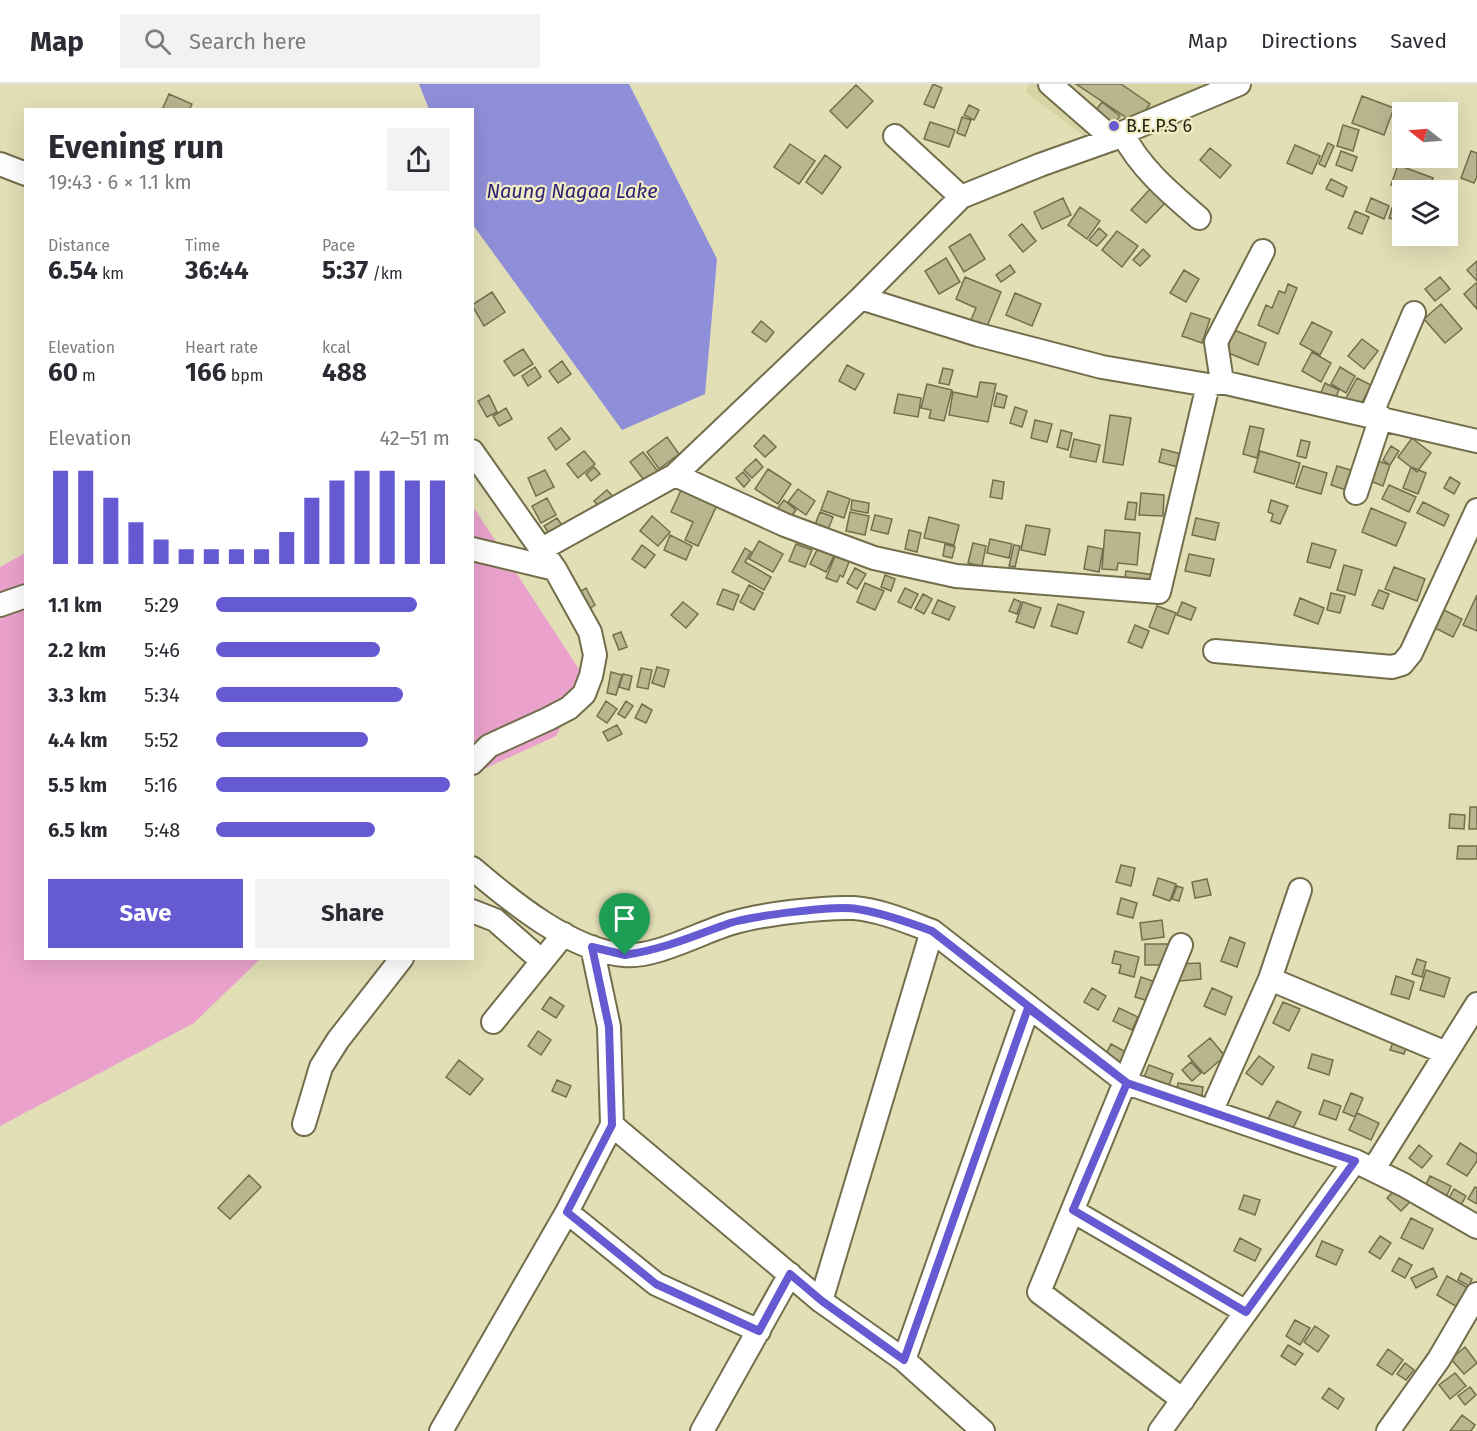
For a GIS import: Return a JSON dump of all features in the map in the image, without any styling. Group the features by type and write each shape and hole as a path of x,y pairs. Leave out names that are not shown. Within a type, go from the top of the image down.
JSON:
{"street":[{"path":"1050,84 1118,136 1166,189 1199,218"},
{"path":"542,549 675,475 861,298 961,197 1118,136 1239,84"},
{"path":"895,136 961,197"},
{"path":"0,164 24,173"},
{"path":"675,475 785,525 874,558 956,576 1159,592 1215,383 1216,342 1263,251"},
{"path":"861,298 980,335 1102,367 1215,383 1376,416 1477,441"},
{"path":"1356,493 1376,416 1414,313"},
{"path":"474,454 555,569 590,632 595,655 591,676 584,694 569,708 489,746 474,762"},
{"path":"1215,651 1392,667 1402,664 1411,653 1477,510"},
{"path":"474,549 555,569"},
{"path":"0,605 24,597"},
{"path":"474,870 496,888 564,934 592,947 625,955 659,950 733,922 792,913 855,908 894,917 932,931 1127,1083 1364,1166 1477,1227"},
{"path":"1211,1112 1270,979 1300,890"},
{"path":"474,912 495,920 542,961"},
{"path":"822,1301 932,931"},
{"path":"493,1022 564,934"},
{"path":"1181,945 1127,1083 1039,1292 1183,1400"},
{"path":"441,1431 567,1212 612,1125 609,1027 592,947"},
{"path":"304,1124 321,1067 338,1040 400,960"},
{"path":"1270,979 1446,1053"},
{"path":"1160,1431 1246,1312 1364,1166 1446,1053 1477,1004"},
{"path":"904,1360 1028,1008"},
{"path":"612,1125 822,1301 904,1360 983,1431"},
{"path":"1073,1210 1246,1312"},
{"path":"567,1212 656,1284 759,1331"},
{"path":"702,1431 790,1274"},
{"path":"1388,1431 1439,1359 1477,1294"}],"shaded area":[{"name":"B.E.P.S 6","path":"1029,84 1219,84 1102,150 1026,92"},
{"path":"474,508 586,680 556,736 474,774"},
{"path":"24,554 24,960 259,960 194,1023 0,1126 0,567"}],"water":[{"name":"Naung Nagaa Lake","path":"419,84 629,84 717,259 705,394 622,430 474,226 474,108 429,108"}],"building":[{"path":"933,84 942,88 934,108 924,104"},
{"path":"1076,84 1121,84 1150,104 1136,124"},
{"path":"856,85 873,101 847,128 830,111"},
{"path":"169,94 192,104 190,108 163,108"},
{"path":"1362,96 1392,107 1384,135 1352,123"},
{"path":"1102,102 1120,116 1109,132 1090,118"},
{"path":"969,105 979,110 974,120 964,115"},
{"path":"962,117 971,120 965,136 957,133"},
{"path":"930,122 955,130 949,147 924,139"},
{"path":"1343,125 1359,130 1353,151 1337,146"},
{"path":"1328,143 1334,146 1325,167 1319,164"},
{"path":"790,144 815,161 799,184 774,167"},
{"path":"1295,145 1320,156 1312,174 1287,163"},
{"path":"1210,148 1231,165 1220,178 1200,160"},
{"path":"1341,151 1357,157 1352,171 1336,165"},
{"path":"1471,151 1477,153 1477,176 1474,183 1461,178"},
{"path":"825,155 841,167 822,194 806,182"},
{"path":"1397,168 1406,168 1433,178 1432,180 1393,180"},
{"path":"1331,179 1347,187 1343,197 1326,189"},
{"path":"1150,189 1165,203 1146,223 1131,210"},
{"path":"1063,198 1071,215 1042,229 1034,212"},
{"path":"1371,198 1389,206 1384,219 1366,211"},
{"path":"1080,207 1100,221 1087,239 1068,225"},
{"path":"1355,211 1369,217 1362,234 1348,228"},
{"path":"1022,224 1036,241 1023,252 1009,235"},
{"path":"1099,228 1107,235 1097,246 1089,240"},
{"path":"1117,231 1138,246 1122,267 1102,250"},
{"path":"970,234 985,259 964,272 949,247"},
{"path":"1143,249 1150,256 1140,266 1133,260"},
{"path":"946,258 960,282 939,294 925,271"},
{"path":"1477,261 1477,281 1467,270"},
{"path":"1010,265 1015,272 1001,282 996,275"},
{"path":"1184,270 1199,279 1186,302 1170,293"},
{"path":"965,277 1001,292 986,329 970,322 976,308 956,299"},
{"path":"1440,277 1450,289 1435,301 1425,289"},
{"path":"1288,284 1297,288 1278,334 1258,325 1266,305 1272,308 1279,291 1285,293"},
{"path":"1477,284 1477,309 1464,294"},
{"path":"492,292 505,312 484,326 474,308 474,304"},
{"path":"1015,293 1041,304 1032,326 1006,315"},
{"path":"1441,304 1462,329 1445,343 1424,319"},
{"path":"1191,313 1210,319 1202,343 1182,336"},
{"path":"761,321 774,332 766,342 752,332"},
{"path":"1312,322 1332,332 1320,355 1300,344"},
{"path":"1234,330 1266,343 1258,365 1226,352"},
{"path":"1362,339 1378,351 1364,369 1348,356"},
{"path":"523,349 533,364 514,376 504,361"},
{"path":"1312,352 1331,363 1321,382 1302,371"},
{"path":"562,361 571,374 558,383 549,371"},
{"path":"847,365 864,374 855,390 839,381"},
{"path":"535,367 541,377 528,386 522,376"},
{"path":"1340,367 1355,376 1346,393 1331,384"},
{"path":"943,368 953,370 949,385 939,383"},
{"path":"1357,378 1371,385 1360,406 1346,398"},
{"path":"980,382 996,384 988,422 949,415 953,392 977,397"},
{"path":"1325,383 1339,390 1333,403 1319,397"},
{"path":"927,384 952,390 944,421 929,418 931,410 921,408"},
{"path":"997,393 1007,396 1004,408 994,406"},
{"path":"898,394 921,398 918,417 894,413"},
{"path":"489,395 497,412 487,417 478,401"},
{"path":"1015,407 1027,411 1022,427 1010,423"},
{"path":"506,408 512,419 499,426 493,416"},
{"path":"1110,415 1131,418 1123,465 1103,462"},
{"path":"1035,420 1052,424 1047,442 1031,438"},
{"path":"1250,426 1264,429 1257,458 1243,454"},
{"path":"561,428 570,439 556,450 548,438"},
{"path":"1061,430 1072,433 1068,450 1057,447"},
{"path":"764,435 776,447 765,457 754,446"},
{"path":"667,437 679,454 659,469 647,452"},
{"path":"1412,438 1431,453 1417,472 1398,457"},
{"path":"1074,439 1100,445 1096,462 1070,457"},
{"path":"1301,440 1310,442 1306,458 1297,456"},
{"path":"1391,446 1399,451 1390,465 1383,460"},
{"path":"1162,449 1181,454 1178,467 1159,462"},
{"path":"584,451 595,464 578,478 567,464"},
{"path":"1260,451 1300,463 1294,484 1254,472"},
{"path":"643,452 660,474 647,484 630,462"},
{"path":"756,459 763,467 752,478 744,470"},
{"path":"1375,460 1390,465 1383,486 1368,480"},
{"path":"1303,466 1327,473 1321,494 1296,487"},
{"path":"1337,466 1358,472 1352,492 1331,485"},
{"path":"594,467 600,474 591,481 586,474"},
{"path":"1411,467 1426,473 1418,494 1403,488"},
{"path":"768,469 791,484 778,504 755,489"},
{"path":"545,470 554,487 536,496 528,478"},
{"path":"743,472 750,480 744,487 736,478"},
{"path":"1450,477 1460,483 1454,494 1444,488"},
{"path":"993,480 1004,482 1002,499 990,497"},
{"path":"1389,485 1416,497 1409,512 1382,499"},
{"path":"683,486 718,503 698,546 685,540 693,522 671,512"},
{"path":"798,489 815,501 806,515 788,502"},
{"path":"607,490 619,503 606,514 594,501"},
{"path":"828,491 850,499 844,518 821,510"},
{"path":"1141,493 1164,495 1163,516 1139,515"},
{"path":"547,498 556,515 541,523 532,506"},
{"path":"784,500 796,510 790,518 777,509"},
{"path":"852,500 869,503 868,513 851,510"},
{"path":"1271,500 1288,506 1280,524 1271,521 1273,514 1268,512"},
{"path":"1128,502 1137,503 1135,520 1125,519"},
{"path":"1423,502 1449,515 1444,526 1417,513"},
{"path":"1371,508 1406,523 1396,546 1362,532"},
{"path":"820,512 833,517 827,532 814,527"},
{"path":"850,512 869,516 865,535 846,531"},
{"path":"875,515 892,519 888,534 871,530"},
{"path":"652,516 670,532 658,546 640,531"},
{"path":"929,517 959,525 954,545 924,538"},
{"path":"557,518 566,531 551,536 544,526"},
{"path":"1196,518 1219,523 1215,540 1192,535"},
{"path":"1026,525 1050,529 1045,555 1021,550"},
{"path":"909,530 921,533 917,552 905,549"},
{"path":"1105,530 1140,533 1137,565 1118,563 1117,570 1102,569"},
{"path":"670,535 692,546 686,560 664,550"},
{"path":"990,539 1012,544 1009,558 987,553"},
{"path":"759,541 783,554 773,572 749,559"},
{"path":"973,543 986,546 982,566 968,563"},
{"path":"1312,543 1336,550 1330,568 1307,562"},
{"path":"796,544 812,550 805,567 789,561"},
{"path":"820,544 836,552 826,572 810,564"},
{"path":"945,544 955,547 952,558 943,556"},
{"path":"642,545 655,555 645,568 632,559"},
{"path":"1014,545 1020,546 1015,567 1009,566"},
{"path":"1088,546 1103,549 1099,572 1084,569"},
{"path":"745,548 751,552 745,562 771,577 764,590 732,572"},
{"path":"837,551 851,557 843,577 840,575 837,582 826,578"},
{"path":"1189,554 1214,559 1210,576 1185,571"},
{"path":"1344,565 1362,570 1355,595 1337,590"},
{"path":"1394,567 1425,579 1417,601 1385,589"},
{"path":"855,568 866,574 857,589 847,583"},
{"path":"1126,571 1155,575 1153,587 1124,583"},
{"path":"885,575 895,579 891,591 881,587"},
{"path":"865,583 884,591 875,610 857,602"},
{"path":"749,585 763,593 754,610 740,602"},
{"path":"586,588 595,605 583,613 573,596"},
{"path":"905,588 918,594 911,608 898,602"},
{"path":"723,589 739,595 733,610 717,604"},
{"path":"1379,590 1389,594 1383,609 1372,605"},
{"path":"1331,593 1345,596 1340,613 1327,610"},
{"path":"923,594 932,599 924,614 915,609"},
{"path":"1477,595 1477,631 1463,625"},
{"path":"1300,598 1324,608 1318,624 1294,615"},
{"path":"1014,599 1021,602 1017,614 1009,611"},
{"path":"938,600 955,607 949,620 932,613"},
{"path":"683,602 698,614 686,628 671,615"},
{"path":"1023,602 1041,608 1034,628 1016,622"},
{"path":"1182,602 1196,608 1191,620 1177,615"},
{"path":"1058,604 1084,612 1077,634 1051,626"},
{"path":"1157,606 1176,613 1168,634 1149,627"},
{"path":"1438,607 1462,619 1453,637 1429,625"},
{"path":"1135,625 1149,631 1142,648 1128,642"},
{"path":"621,632 627,647 619,650 613,635"},
{"path":"657,667 669,670 664,687 652,683"},
{"path":"641,668 652,670 648,689 637,687"},
{"path":"611,672 622,675 616,695 607,693"},
{"path":"623,674 632,676 629,690 619,687"},
{"path":"606,701 617,709 607,723 597,716"},
{"path":"626,701 633,706 625,718 618,714"},
{"path":"642,704 652,710 646,723 635,718"},
{"path":"617,725 622,734 608,741 603,732"},
{"path":"1470,807 1477,807 1477,829 1469,829"},
{"path":"1450,814 1465,815 1464,829 1449,828"},
{"path":"1458,846 1477,846 1477,859 1457,859"},
{"path":"1121,865 1135,868 1131,886 1116,882"},
{"path":"1158,878 1176,884 1170,901 1153,895"},
{"path":"1207,879 1211,895 1195,898 1192,882"},
{"path":"1177,886 1183,888 1179,901 1172,899"},
{"path":"1121,898 1137,903 1133,918 1117,914"},
{"path":"1162,920 1164,937 1142,940 1140,923"},
{"path":"1230,937 1245,943 1237,967 1221,961"},
{"path":"1145,944 1172,944 1172,965 1145,965"},
{"path":"1115,951 1139,957 1134,977 1119,973 1121,965 1112,963"},
{"path":"1417,959 1426,962 1422,977 1412,974"},
{"path":"1200,963 1201,979 1180,981 1179,964"},
{"path":"1426,970 1450,978 1444,997 1420,990"},
{"path":"1396,976 1414,982 1409,999 1391,994"},
{"path":"1141,977 1164,985 1158,1004 1135,997"},
{"path":"1092,988 1106,996 1098,1010 1084,1002"},
{"path":"1212,988 1232,997 1225,1015 1204,1006"},
{"path":"550,997 564,1006 556,1018 542,1009"},
{"path":"1283,1002 1300,1009 1289,1031 1273,1023"},
{"path":"1119,1008 1138,1017 1132,1030 1113,1021"},
{"path":"538,1031 551,1040 541,1055 528,1046"},
{"path":"1395,1037 1408,1041 1404,1054 1390,1050"},
{"path":"1210,1038 1225,1056 1204,1074 1188,1056"},
{"path":"1111,1044 1135,1057 1128,1070 1104,1058"},
{"path":"1312,1054 1333,1060 1329,1075 1308,1068"},
{"path":"1259,1056 1274,1067 1262,1085 1246,1073"},
{"path":"459,1060 483,1079 470,1095 446,1077"},
{"path":"1191,1062 1201,1073 1192,1081 1182,1070"},
{"path":"1149,1065 1173,1074 1167,1091 1142,1082"},
{"path":"557,1080 571,1086 566,1097 552,1091"},
{"path":"1178,1083 1203,1087 1201,1103 1175,1099"},
{"path":"1351,1093 1363,1098 1355,1117 1343,1112"},
{"path":"1324,1100 1341,1106 1336,1120 1319,1114"},
{"path":"1277,1101 1301,1112 1292,1130 1268,1119"},
{"path":"1357,1113 1379,1123 1371,1140 1349,1130"},
{"path":"1460,1143 1477,1154 1477,1161 1467,1176 1447,1164"},
{"path":"1419,1145 1432,1156 1422,1168 1409,1158"},
{"path":"249,1175 261,1187 230,1219 218,1208"},
{"path":"1430,1176 1451,1186 1444,1202 1423,1191"},
{"path":"1475,1187 1477,1188 1477,1204 1468,1199"},
{"path":"1396,1189 1410,1202 1401,1211 1387,1198"},
{"path":"1454,1189 1466,1196 1457,1212 1445,1205"},
{"path":"1244,1195 1260,1200 1255,1215 1239,1209"},
{"path":"1411,1218 1433,1229 1423,1249 1401,1238"},
{"path":"1380,1236 1391,1243 1380,1259 1369,1252"},
{"path":"1240,1238 1261,1249 1255,1261 1234,1251"},
{"path":"1322,1241 1343,1250 1336,1265 1316,1256"},
{"path":"1399,1258 1412,1265 1405,1278 1392,1271"},
{"path":"1433,1268 1437,1277 1416,1288 1411,1278"},
{"path":"1461,1273 1472,1279 1469,1286 1458,1280"},
{"path":"1447,1276 1468,1288 1457,1307 1437,1295"},
{"path":"1295,1320 1310,1328 1300,1345 1286,1336"},
{"path":"1315,1326 1329,1336 1318,1352 1304,1342"},
{"path":"1288,1345 1303,1354 1295,1365 1281,1356"},
{"path":"1465,1347 1477,1363 1464,1374 1451,1359"},
{"path":"1388,1349 1403,1360 1392,1375 1377,1365"},
{"path":"1405,1363 1414,1370 1406,1380 1397,1374"},
{"path":"1455,1373 1466,1386 1450,1399 1439,1385"},
{"path":"1470,1387 1476,1395 1465,1405 1458,1396"},
{"path":"1329,1388 1344,1399 1338,1409 1322,1398"},
{"path":"1462,1415 1475,1425 1471,1431 1450,1431"}],"place":[{"name":"B.E.P.S 6","path":"1114,126"}],"route":[{"path":"625,955 592,947 609,1027 612,1125 567,1212 656,1284 759,1331 790,1274 822,1301 904,1360 1028,1008 1127,1083 1073,1210 1246,1312 1355,1161 1127,1083 932,931 894,917 855,908 792,913 733,922 659,950 625,955"}]}
